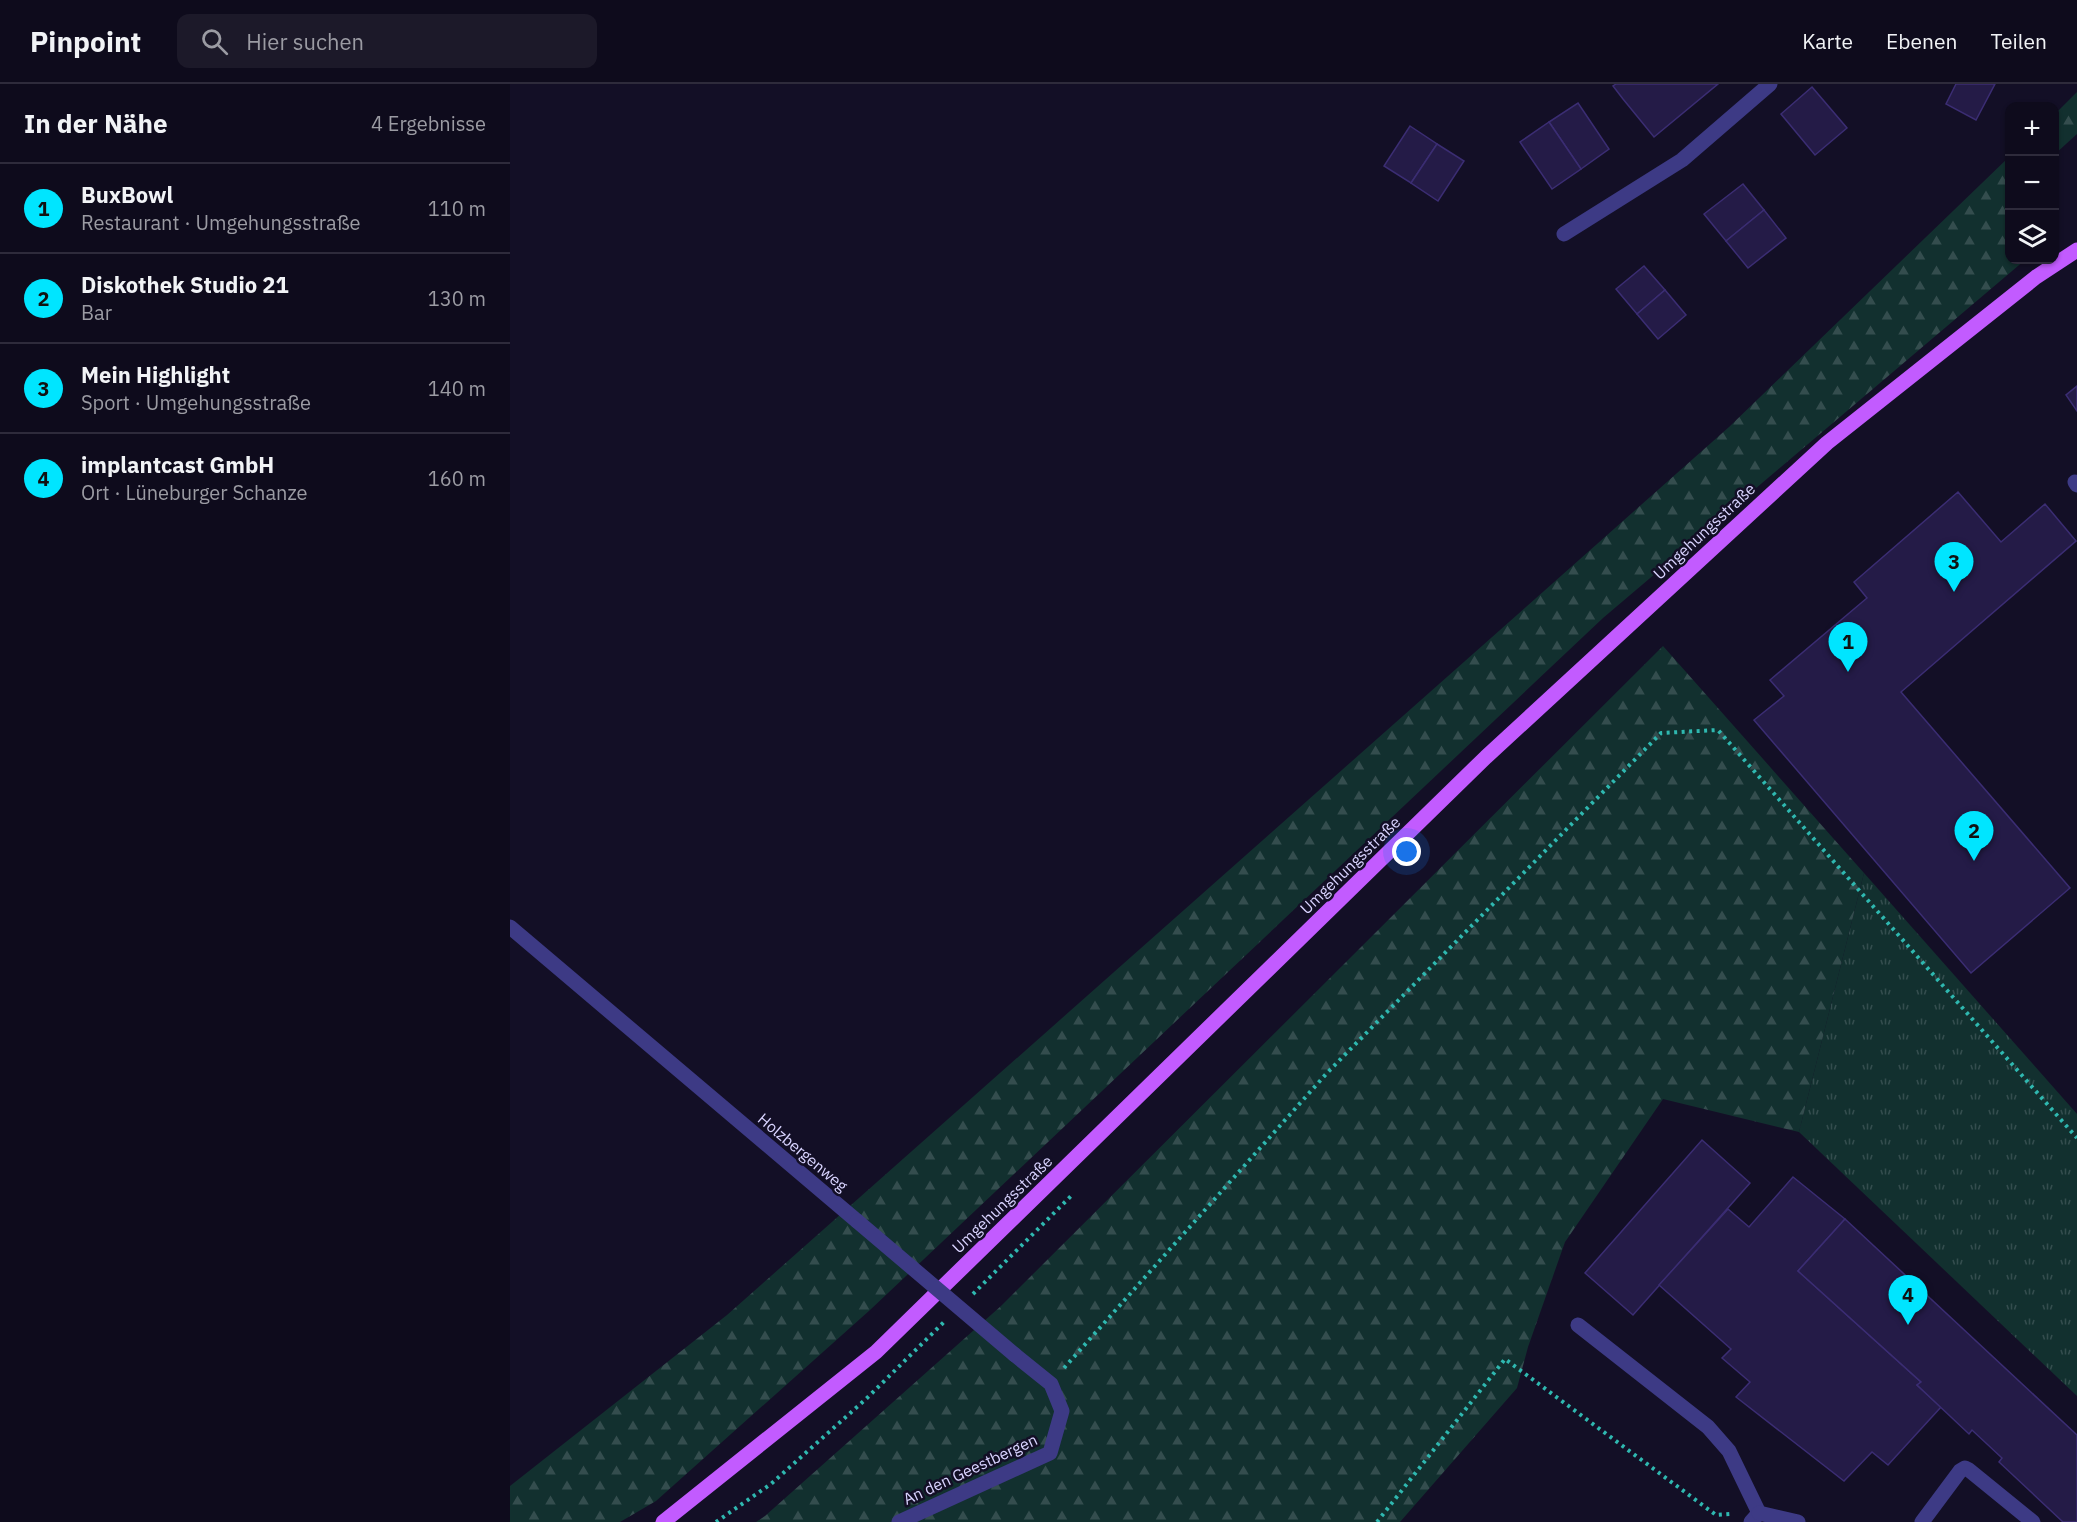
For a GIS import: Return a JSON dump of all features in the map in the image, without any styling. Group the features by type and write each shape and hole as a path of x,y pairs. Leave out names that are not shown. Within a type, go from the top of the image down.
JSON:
{"main road":[{"name":"Umgehungsstraße","path":"663,1522 876,1352 1486,757 1827,443 2036,277 2077,250"}],"street":[{"path":"1564,234 1682,160 1770,84"},
{"name":"Holzbergenweg","path":"510,927 1050,1384 1062,1411"},
{"path":"1578,1325 1708,1427 1729,1451 1755,1517 1798,1522"},
{"name":"An den Geestbergen","path":"899,1522 1050,1453 1062,1411"},
{"path":"1922,1522 1960,1471 1965,1468 2032,1522"}],"path":[{"path":"1050,1384 1327,1073 1661,733 1718,730 2077,1138"},
{"path":"966,1300 1075,1193"},
{"path":"716,1522 771,1484 866,1399 950,1317"},
{"path":"1377,1522 1505,1359 1716,1515 1755,1517"}],"green space":[{"path":"2077,92 2077,134 2059,150 2059,110"},
{"path":"2005,161 2005,264 2020,264 1603,618 870,1310 656,1501 620,1522 510,1522 510,1486 727,1315 1729,427"},
{"path":"1663,646 1864,873 1799,1132 1663,1099 1565,1242 1528,1347 1517,1388 1400,1522 756,1522 1001,1306"},
{"path":"1864,873 2077,1114 2077,1396 1799,1132"}],"building":[{"path":"1616,84 1718,84 1654,137 1613,86"},
{"path":"1956,84 1995,84 1976,120 1946,104"},
{"path":"1812,87 1847,128 1815,155 1781,114"},
{"path":"1578,103 1609,149 1581,169 1549,122"},
{"path":"1549,122 1581,169 1552,189 1520,142"},
{"path":"1410,126 1437,144 1411,183 1384,166"},
{"path":"1437,144 1464,161 1438,201 1411,183"},
{"path":"1743,184 1764,210 1726,241 1704,214"},
{"path":"1764,210 1786,238 1748,268 1726,241"},
{"path":"1644,266 1665,290 1637,314 1616,289"},
{"path":"1665,290 1686,315 1658,339 1637,314"},
{"path":"2077,386 2077,411 2066,395"},
{"path":"1958,492 2001,542 2045,504 2076,541 1901,692 2070,888 1971,973 1754,720 1784,696 1770,680 1867,598 1854,582"},
{"path":"1702,1140 1750,1183 1633,1315 1585,1273"},
{"path":"1793,1177 1845,1219 1798,1271 1921,1382 1917,1385 1941,1407 1888,1465 1872,1452 1844,1481 1736,1397 1750,1382 1722,1358 1731,1349 1659,1285 1728,1209 1749,1227"},
{"path":"1845,1219 2077,1435 2077,1522 2063,1522 1999,1462 2002,1458 1972,1430 1969,1434 1917,1385 1921,1382 1798,1271"}],"place":[{"name":"Mein Highlight","path":"1954,592"},
{"name":"BuxBowl","path":"1848,672"},
{"name":"Diskothek Studio 21","path":"1974,861"},
{"name":"implantcast GmbH","path":"1908,1325"}]}
